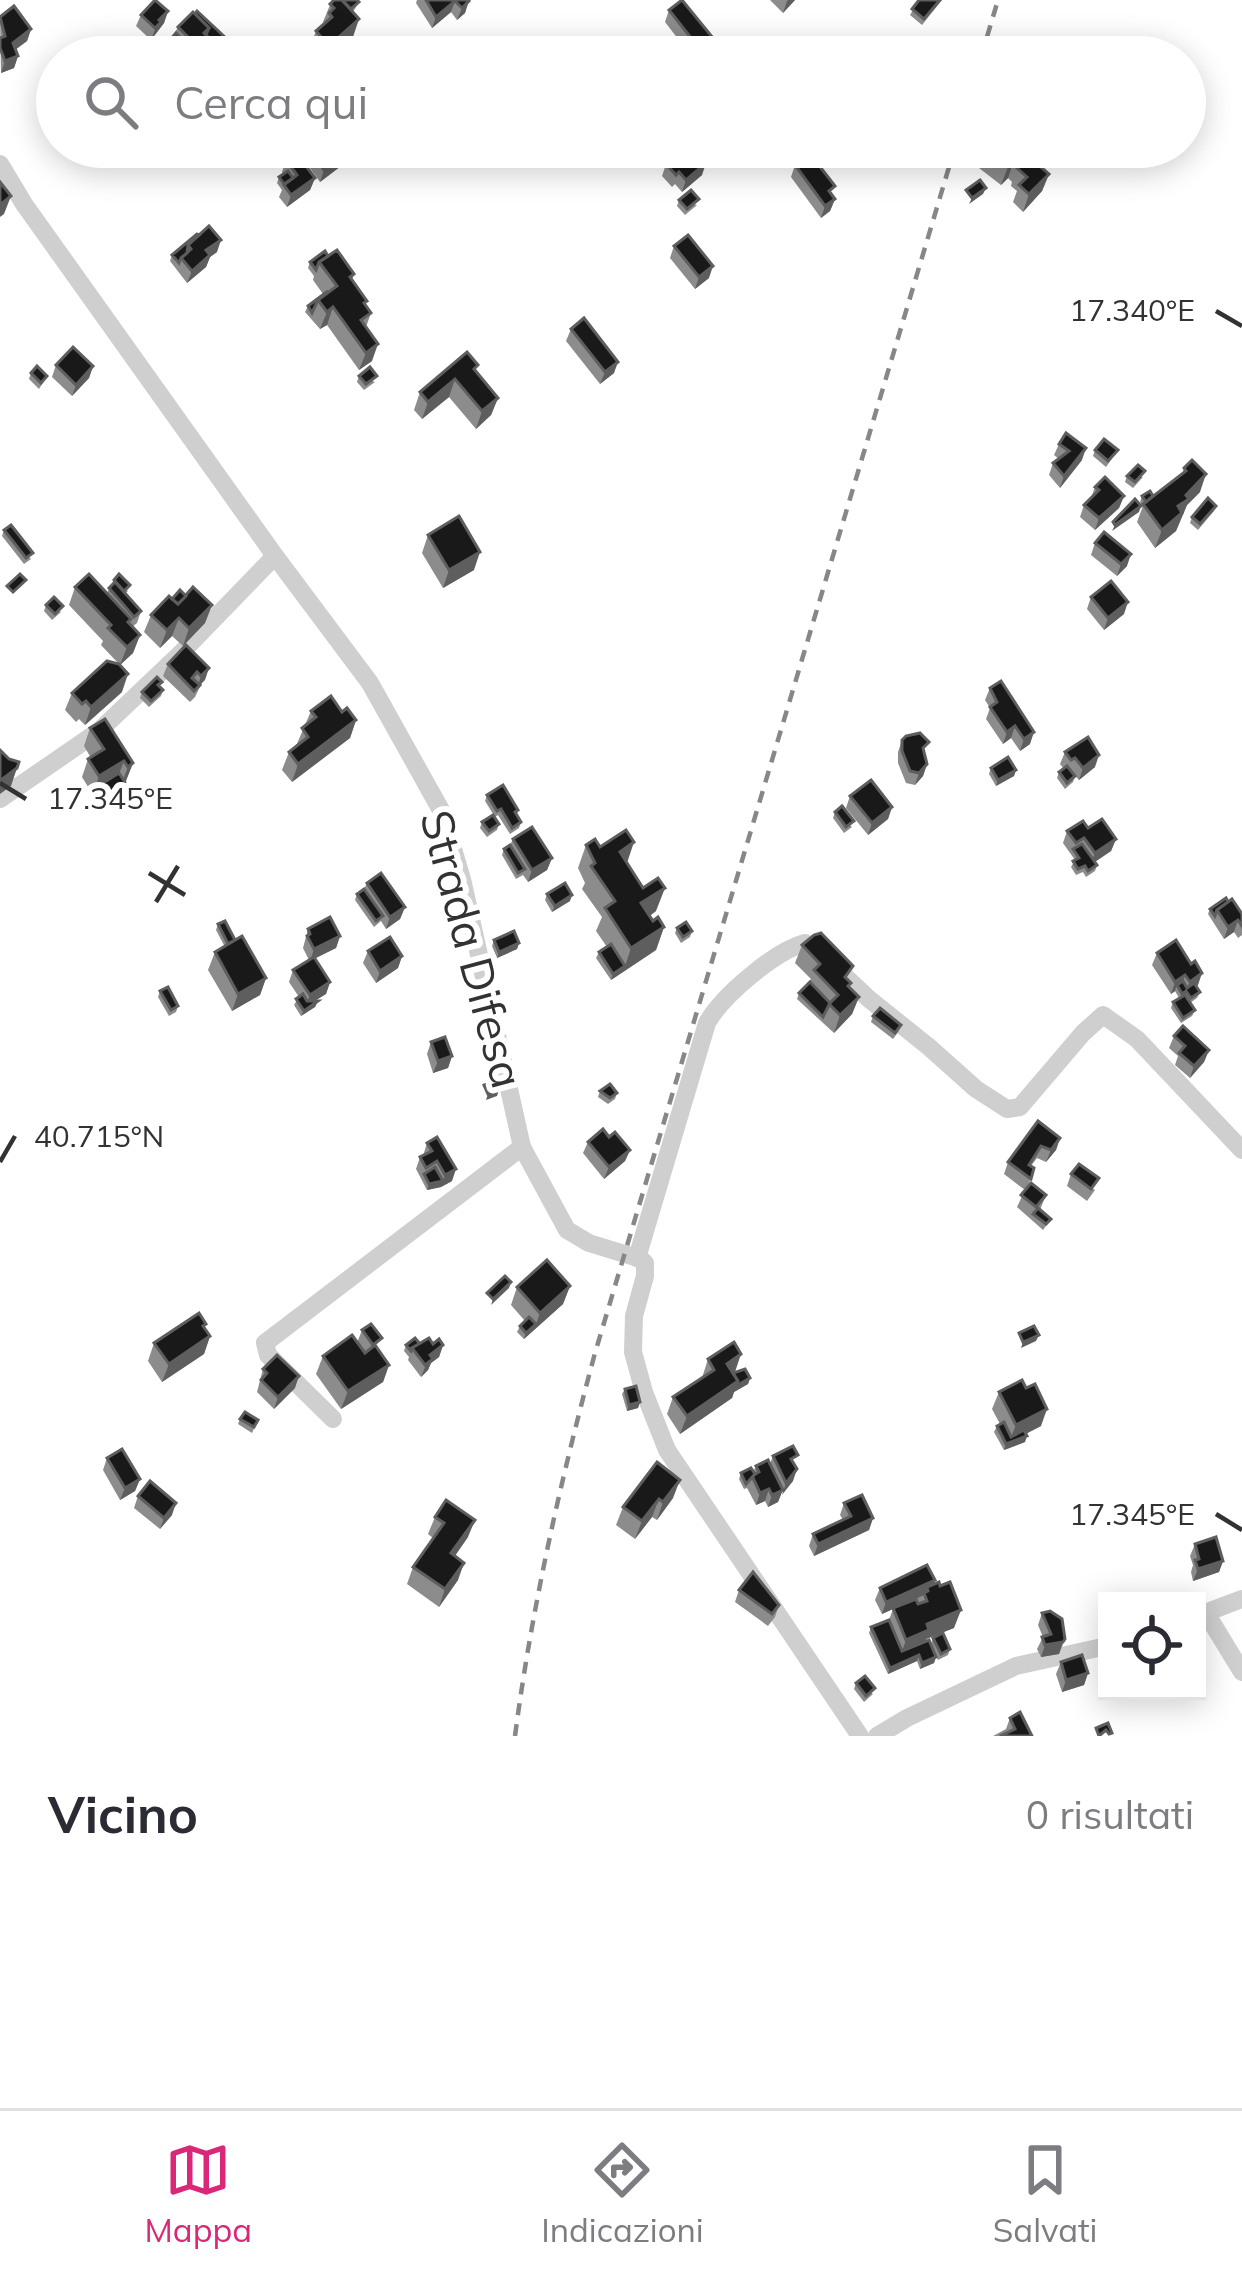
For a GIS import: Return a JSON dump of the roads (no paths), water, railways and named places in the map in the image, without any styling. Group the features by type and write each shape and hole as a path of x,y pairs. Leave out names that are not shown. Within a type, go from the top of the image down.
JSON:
{"street":[{"name":"Strada Difesa","path":"0,164 24,204 370,683 442,812 467,899 522,1147 567,1230 589,1243 637,1258"},
{"path":"0,799 99,731 275,556"},
{"path":"860,1736 667,1450 634,1352 634,1316 646,1268 637,1258 707,1023 730,993 779,955 805,943 976,1089 1006,1109 1020,1106 1103,1015 1137,1039 1242,1150"},
{"path":"333,1419 268,1355 265,1343 522,1147"},
{"path":"1206,1612 1242,1599"},
{"path":"1206,1620 1242,1672"},
{"path":"878,1736 1016,1666 1098,1649"}],"railway":[{"path":"987,36 998,0"},
{"path":"515,1736 549,1543 595,1353 949,168"}]}
